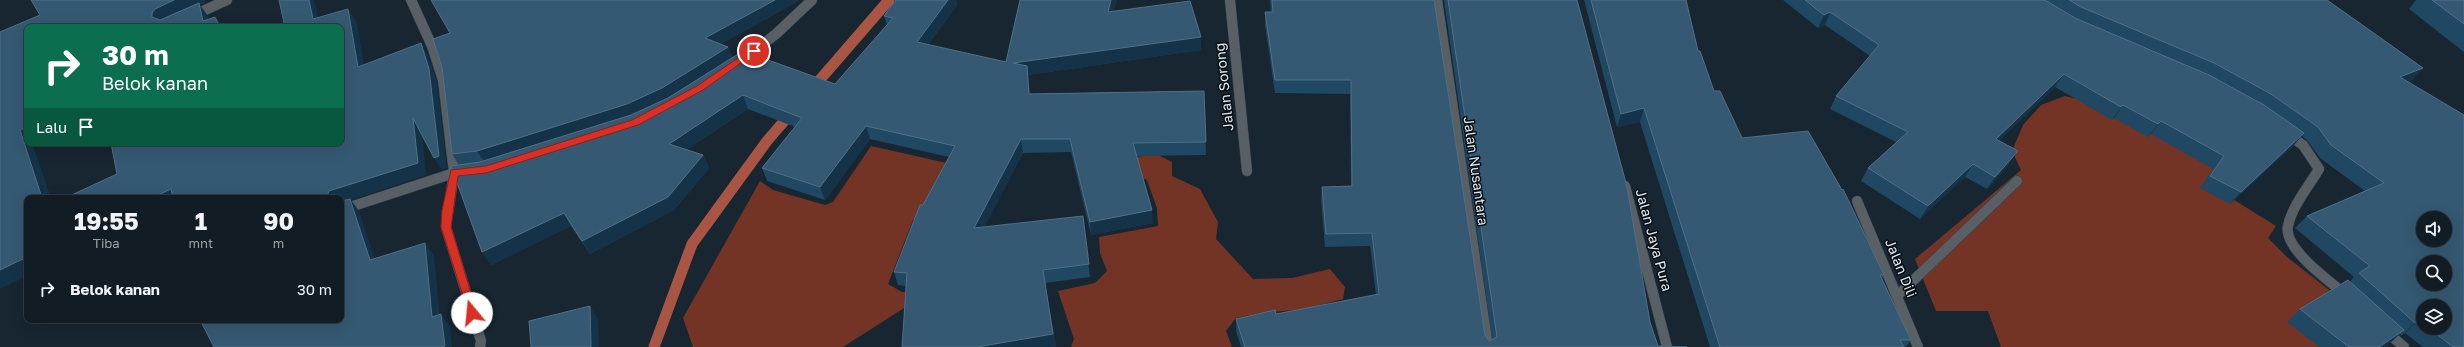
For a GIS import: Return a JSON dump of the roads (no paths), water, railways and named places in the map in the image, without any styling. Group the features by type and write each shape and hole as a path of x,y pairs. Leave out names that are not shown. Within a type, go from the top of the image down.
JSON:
{"street":[{"path":"175,24 227,0"},
{"path":"411,0 432,46 443,80 454,173 447,210 446,227 481,341 480,347"},
{"path":"730,68 776,34 812,0"},
{"name":"Jalan Sorong","path":"1230,0 1247,171"},
{"name":"Jalan Nusantara","path":"1437,0 1488,347"},
{"path":"2280,129 2303,145 2319,169 2288,227 2290,240 2299,252 2351,300"},
{"path":"344,209 454,173 480,170"},
{"name":"Jalan Jaya Pura","path":"1623,177 1667,347"},
{"path":"1898,296 2017,181"},
{"name":"Jalan Dili","path":"1857,201 1898,296 1918,347"},
{"path":"2380,326 2404,347"}],"waterway":[{"path":"811,90 889,0"},
{"path":"654,347 692,244 767,141 792,112"}]}
